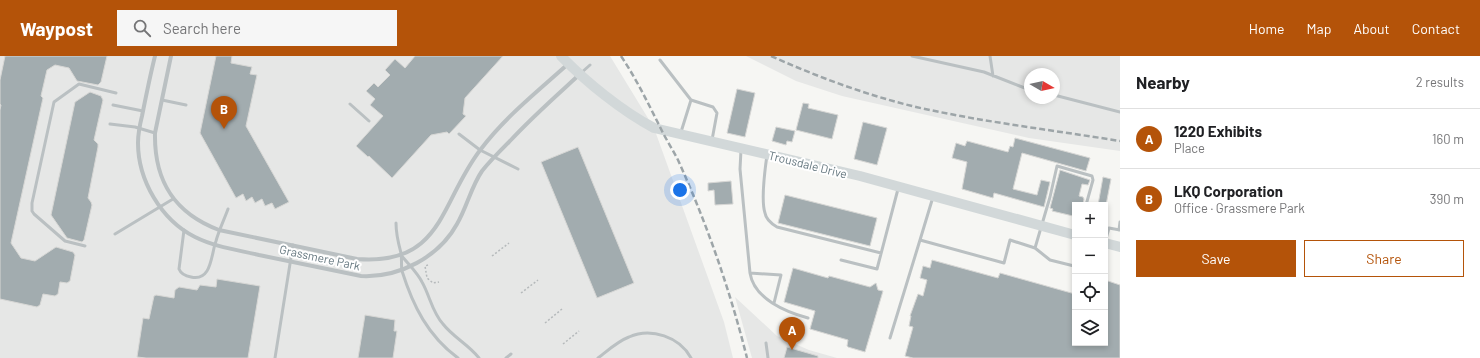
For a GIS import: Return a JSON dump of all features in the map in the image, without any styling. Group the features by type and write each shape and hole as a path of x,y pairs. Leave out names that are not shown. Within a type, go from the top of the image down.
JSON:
{"street":[{"name":"Grassmere Park","path":"155,56 138,142 143,174 151,194 168,216 184,230 196,237 214,244 369,277 390,274 410,267 424,259 450,235 463,213 472,190 482,172 494,157 518,132 580,74"},
{"name":"Grassmere Park","path":"171,56 155,133 156,159 162,180 173,199 204,224 219,230 357,259 370,260 401,255 427,239 446,210 465,171 480,150 564,60"},
{"name":"Trousdale Drive","path":"564,60 628,113 654,128 898,186 1072,234"},
{"path":"1108,244 1120,247"}],"lane":[{"path":"912,56 984,72 1024,88"},
{"path":"990,56 993,76"},
{"path":"660,60 691,100 716,109 717,113 711,141"},
{"path":"580,74 590,64"},
{"path":"84,246 65,241 34,214 32,211 32,203 54,102 79,84 116,93"},
{"path":"1060,97 1120,112"},
{"path":"162,100 186,104"},
{"path":"680,134 691,100"},
{"path":"350,104 369,121"},
{"path":"113,105 143,111"},
{"path":"110,124 155,133"},
{"path":"459,134 480,150 518,169"},
{"path":"741,148 740,169 750,273 754,286 764,296 789,312 808,318"},
{"path":"767,154 764,172 764,209 765,216 772,224 777,227 881,253"},
{"path":"1035,248 1050,197 1057,166 1092,176 1093,180 1087,202"},
{"path":"841,260 877,269 898,186"},
{"path":"890,338 933,196"},
{"path":"115,234 161,208 173,199"},
{"path":"184,230 178,267 180,272 186,276 197,278 204,275 208,271 212,260 214,244 228,209"},
{"path":"1106,238 1109,228 1119,230 1120,222"},
{"path":"396,223 396,239 401,255 402,270 420,317 431,333 458,358"},
{"path":"920,240 1004,263 1010,240 1035,248 1050,260 1072,266"},
{"path":"275,358 293,245"},
{"path":"401,255 422,282 433,310 442,324 474,351 479,358"},
{"path":"750,273 781,275 774,303"},
{"path":"598,358 629,336 646,332 673,339 685,349 691,358"},
{"path":"766,343 768,358"},
{"path":"506,358 511,354"}],"path":[{"path":"492,256 509,243"},
{"path":"428,265 425,266 427,278 433,283 439,282"},
{"path":"521,293 538,280"},
{"path":"545,323 562,309"},
{"path":"562,344 579,331"}],"shaded area":[{"path":"0,56 610,56 654,128 724,322 733,358 0,358"},
{"path":"746,56 1120,56 1120,151 1029,138 842,96 796,81"},
{"path":"735,297 777,336 809,350 837,358 752,358"}],"building":[{"path":"5,56 107,56 101,82 98,85 77,81 69,68 55,65 47,70 41,96 43,98 11,243 21,258 35,261 56,247 73,252 75,255 70,281 67,283 60,282 58,294 55,296 43,294 40,305 37,307 0,299 0,80"},
{"path":"216,56 232,56 231,63 252,67 250,74 257,75 246,126 289,202 275,209 272,203 265,206 262,199 255,203 252,197 246,201 243,194 236,198 200,133"},
{"path":"415,56 503,56 465,98 463,114 466,116 449,134 447,132 431,135 392,178 356,146 383,116 370,105 375,99 366,91 374,83 378,87 390,75 385,70 395,59 405,68"},
{"path":"737,89 755,93 745,137 727,133"},
{"path":"90,92 101,96 103,100 94,140 98,144 98,147 88,198 92,205 84,240 82,242 67,238 51,215 75,102"},
{"path":"803,103 809,104 808,108 838,115 832,139 796,130"},
{"path":"863,122 887,128 877,165 854,159"},
{"path":"776,127 795,131 792,142 787,141 786,145 772,141"},
{"path":"1015,138 1090,158 1086,171 1022,153 1013,189 1037,195 1041,180 1050,182 1044,207 994,193 993,198 962,189 967,162 952,158 956,143 965,146 967,141 1008,152 1010,146 1013,147"},
{"path":"578,147 634,283 597,298 541,162"},
{"path":"1060,170 1090,180 1088,185 1082,184 1079,196 1083,197 1084,202 1072,202 1072,216 1052,211 1053,209 1050,208"},
{"path":"1103,177 1111,179 1107,202 1099,202"},
{"path":"731,181 733,204 715,205 714,190 708,191 708,183"},
{"path":"785,195 877,218 870,246 778,223"},
{"path":"932,260 998,278 1000,273 1072,293 1072,346 1108,346 1108,281 1120,285 1120,358 913,358 905,356 913,327 909,326 910,316 918,294 923,296 927,280 920,278 923,266 930,268"},
{"path":"793,268 828,278 829,276 870,287 876,283 878,290 883,291 865,352 848,347 848,340 810,329 815,311 784,302"},
{"path":"217,279 260,286 248,358 137,357 143,318 149,319 154,296 174,298 175,290 179,287 197,290 200,285 216,287"},
{"path":"365,315 395,320 394,331 397,331 393,358 358,358"},
{"path":"787,347 818,356 818,358 784,358"}],"railway":[{"path":"621,56 643,93 689,184 717,258 733,307 747,358"},
{"path":"771,56 842,85 916,107 992,121 1120,141"}],"place":[{"name":"LKQ Corporation","path":"224,129"},
{"name":"1220 Exhibits","path":"792,350"}]}
